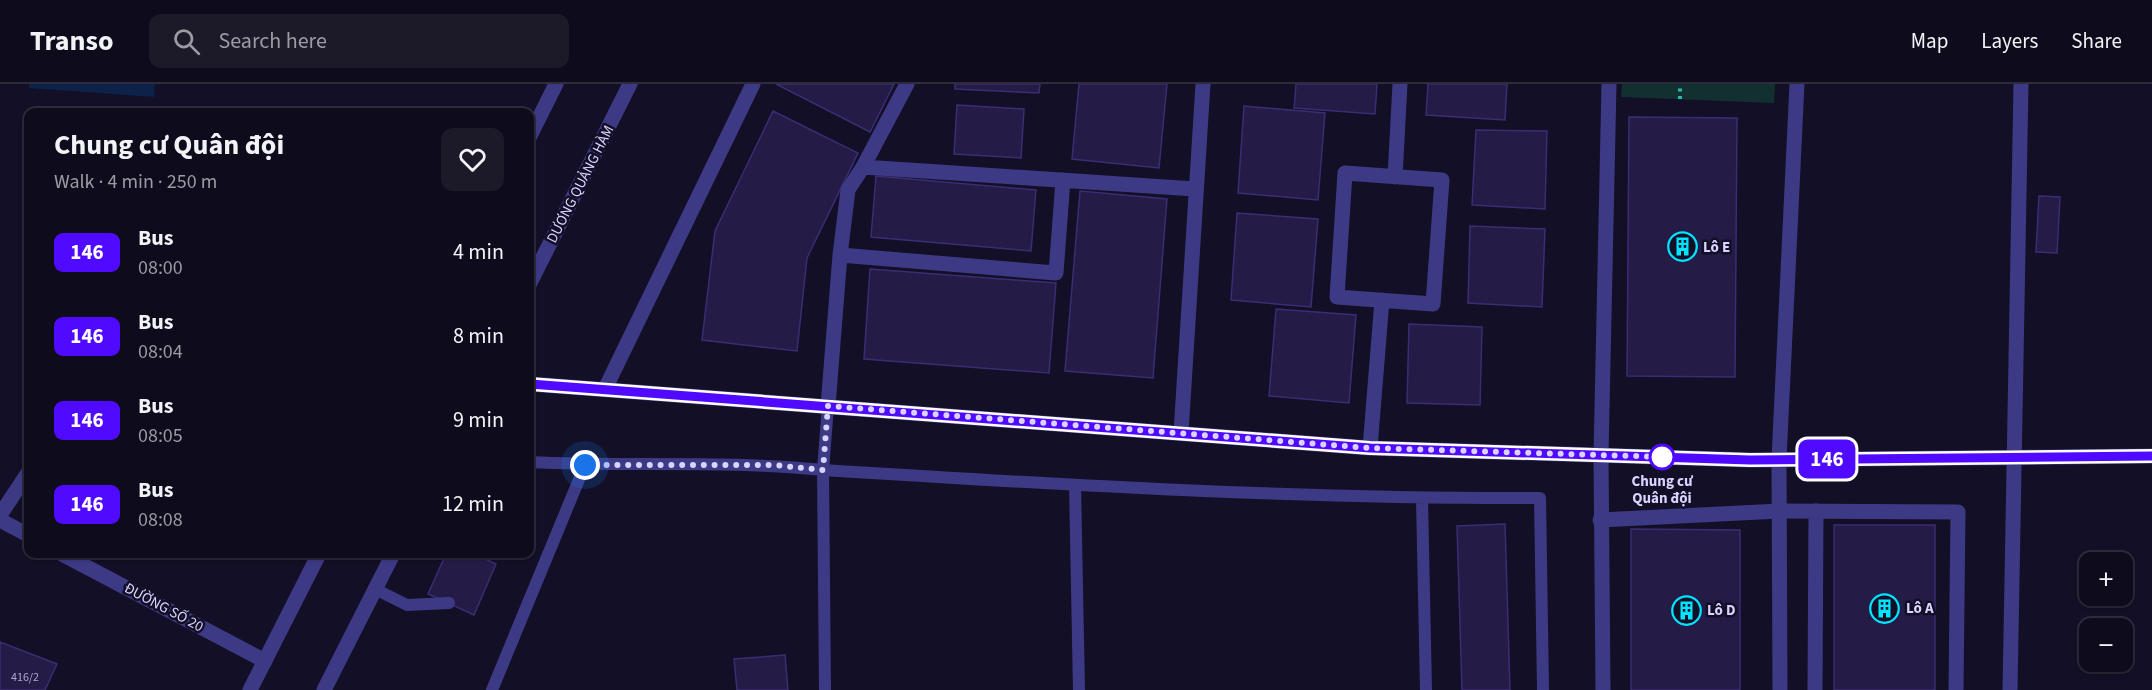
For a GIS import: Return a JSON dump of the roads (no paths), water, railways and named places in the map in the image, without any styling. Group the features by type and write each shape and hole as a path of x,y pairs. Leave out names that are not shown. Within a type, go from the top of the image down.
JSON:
{"street":[{"path":"534,128 556,84"},
{"name":"DƯƠNG QUẢNG HÀM","path":"534,275 630,84"},
{"path":"605,389 753,84"},
{"path":"828,406 840,255 848,190 863,167 907,84"},
{"path":"1181,433 1203,84"},
{"path":"1395,177 1400,84"},
{"path":"1602,690 1600,520 1609,84"},
{"path":"1780,690 1779,459 1797,84"},
{"path":"2010,690 2021,84"},
{"path":"863,167 1195,189"},
{"path":"1345,173 1442,180 1433,303 1382,300 1337,297 1345,173"},
{"path":"840,255 1056,273 1063,180"},
{"path":"1370,448 1382,300"},
{"path":"534,384 1370,448 1779,459 2152,456"},
{"path":"0,515 24,479"},
{"path":"1600,520 1780,511 1958,512 1956,690"},
{"path":"1815,690 1816,511"},
{"path":"0,520 24,533"},
{"name":"ĐƯỜNG SỐ 20","path":"80,558 265,661"},
{"path":"250,690 317,558"},
{"path":"324,690 391,558"}],"lane":[{"path":"825,690 823,470 828,406"},
{"path":"534,462 585,465 774,465 1075,485 1422,499 1540,498 1543,690"},
{"path":"492,690 585,465"},
{"path":"1075,485 1079,690"},
{"path":"1422,499 1426,690"},
{"path":"375,589 407,605 449,603"}],"water":[{"path":"29,84 155,84 154,97 29,88"}],"place":[{"name":"Lô E","path":"1682,247"},
{"name":"Chung cư Quân đội","path":"1662,457"},
{"name":"Lô A","path":"1885,608"},
{"name":"Lô D","path":"1686,610"}]}
